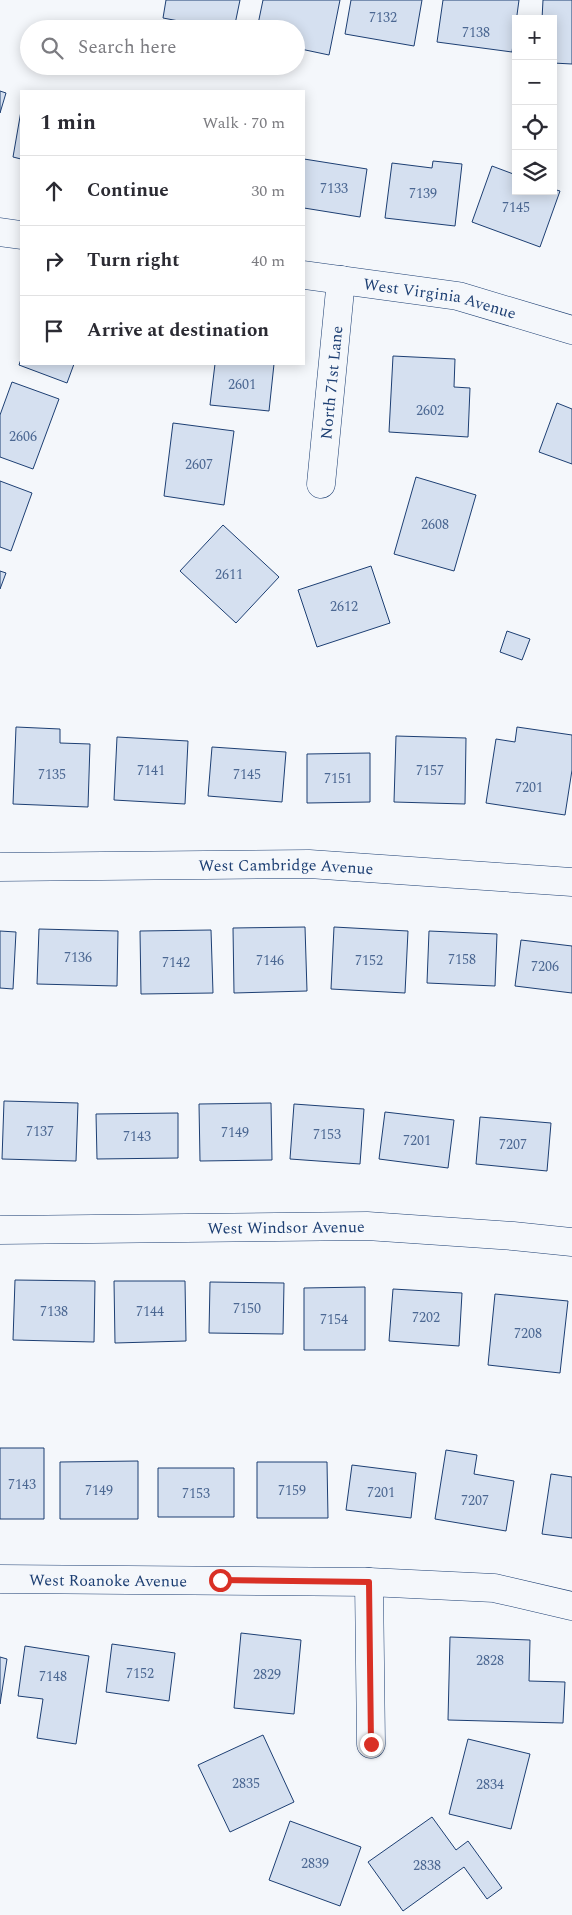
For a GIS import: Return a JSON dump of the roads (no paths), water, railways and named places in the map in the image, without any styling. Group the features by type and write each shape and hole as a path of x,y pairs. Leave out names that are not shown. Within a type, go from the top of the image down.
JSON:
{"street":[{"path":"0,232 20,235"},
{"name":"West Virginia Avenue","path":"305,275 458,296 572,330"},
{"name":"North 71st Lane","path":"321,484 341,280"},
{"name":"West Cambridge Avenue","path":"0,867 309,864 572,882"},
{"name":"West Windsor Avenue","path":"0,1230 367,1226 572,1242"},
{"name":"West Roanoke Avenue","path":"0,1580 369,1582 494,1588 572,1606"},
{"path":"369,1582 371,1744"}]}
